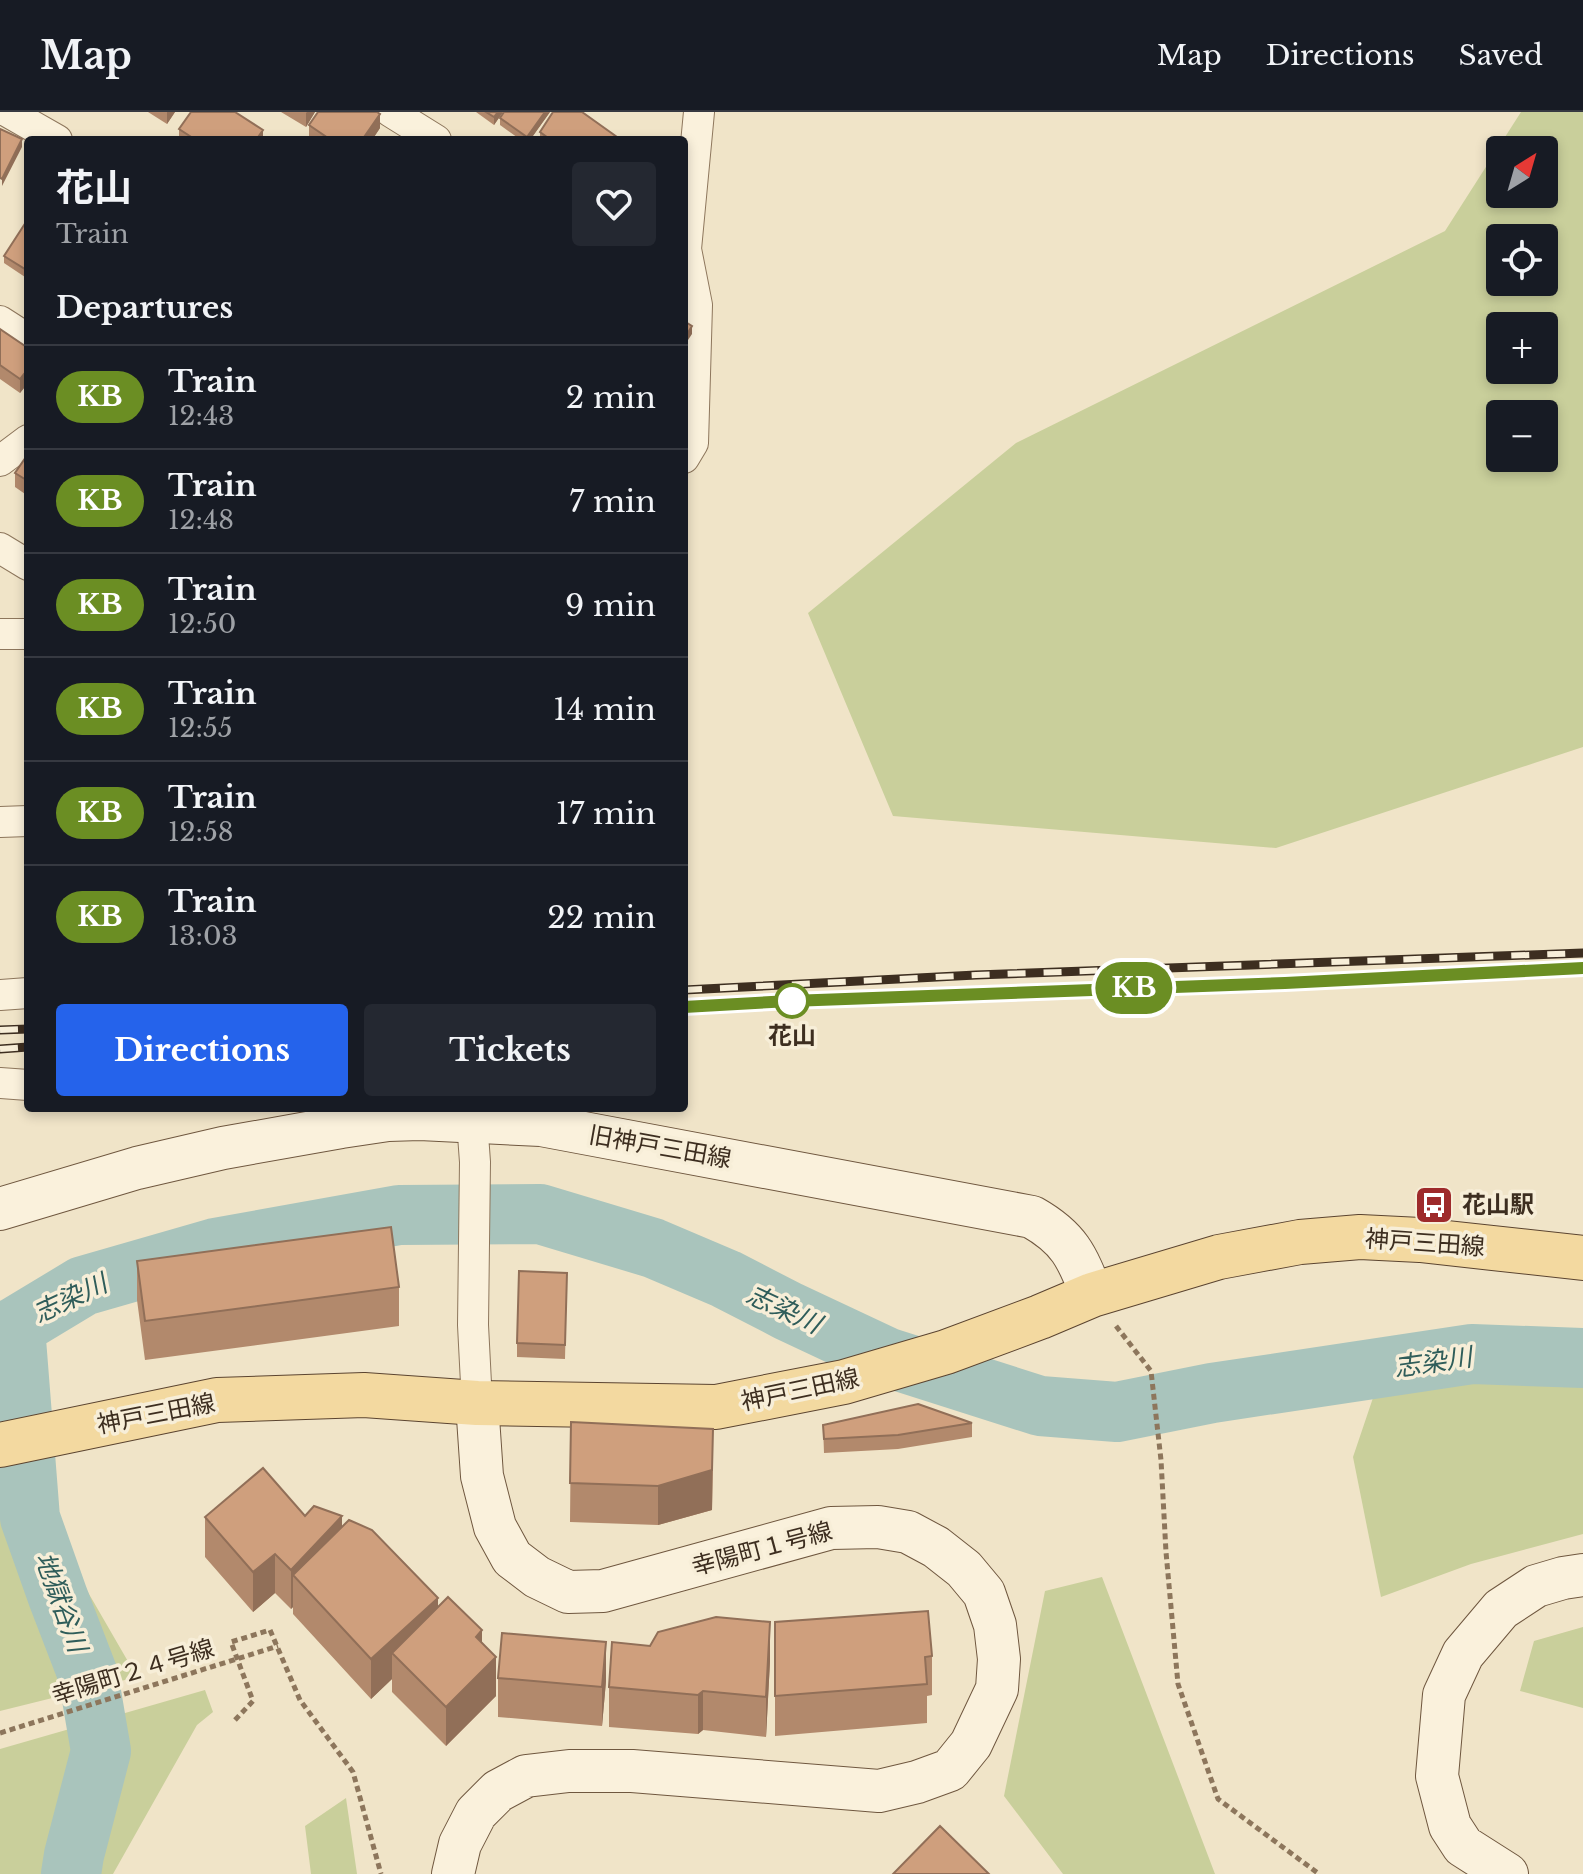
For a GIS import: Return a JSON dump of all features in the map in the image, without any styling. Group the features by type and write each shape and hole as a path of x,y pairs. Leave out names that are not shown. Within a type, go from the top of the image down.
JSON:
{"main road":[{"name":"神戸三田線","path":"0,1445 217,1400 364,1395 477,1403 716,1407 844,1382 946,1352 1092,1295 1219,1257 1300,1242 1360,1237 1420,1240 1583,1258"}],"street":[{"path":"8,112 50,136"},
{"path":"391,112 430,136"},
{"path":"688,228 699,112"},
{"path":"688,270 693,443 688,451"},
{"path":"0,321 24,336"},
{"path":"0,461 24,443"},
{"path":"0,548 24,563"},
{"path":"0,634 24,634"},
{"path":"0,822 24,821"},
{"path":"0,995 24,993"},
{"path":"0,1083 24,1085"},
{"name":"旧神戸三田線","path":"0,1209 137,1168 339,1117 541,1125 1032,1217 1066,1242 1092,1295"},
{"name":"幸陽町１号線","path":"453,1874 460,1844 476,1813 498,1791 526,1776 569,1771 632,1771 879,1791 950,1770 971,1744 985,1718 997,1689 999,1659 995,1625 984,1593 964,1569 936,1547 908,1532 878,1527 831,1528 603,1591 568,1592 537,1577 512,1558 495,1527 482,1476 473,1325 475,1162 472,1121"},
{"path":"1507,1874 1463,1846 1450,1826 1437,1776 1444,1695 1463,1654 1501,1609 1536,1586 1583,1575"}],"path":[{"path":"1092,1295 1151,1371 1178,1684 1218,1799 1319,1874"},
{"path":"235,1720 253,1701 231,1642 270,1630 300,1700 353,1772 381,1874"},
{"name":"幸陽町２４号線","path":"0,1733 278,1646"}],"green space":[{"path":"1521,112 1583,112 1583,747 1276,848 893,816 808,613 1016,443 1445,231 1486,167 1486,208 1558,208 1558,136 1506,136"},
{"path":"1583,1376 1583,1534 1471,1564 1381,1597 1353,1457 1377,1386"},
{"path":"41,1511 137,1677 0,1711 0,1520"},
{"path":"1102,1577 1215,1874 1063,1874 1004,1796 1045,1591"},
{"path":"1583,1627 1583,1708 1520,1691 1534,1641"},
{"path":"205,1690 213,1712 197,1725 113,1874 0,1874 0,1749"},
{"path":"346,1798 357,1874 311,1874 305,1826"}],"building":[{"path":"191,112 235,112 263,130 259,136 190,136 179,129"},
{"path":"318,112 380,114 365,136 325,136 309,125"},
{"path":"504,112 545,112 528,136 500,118"},
{"path":"553,112 582,112 616,136 546,136 540,132"},
{"path":"0,129 22,139 2,179 0,178"},
{"path":"24,225 24,268 4,256"},
{"path":"0,329 24,345 24,374 20,379 0,365"},
{"path":"24,460 24,479 15,473"},
{"path":"391,1227 399,1287 145,1321 137,1261"},
{"path":"519,1271 567,1273 565,1345 517,1343"},
{"path":"918,1404 972,1423 898,1435 824,1439 823,1425"},
{"path":"571,1422 713,1429 712,1470 658,1486 570,1483"},
{"path":"263,1468 305,1516 314,1506 342,1516 291,1570 275,1554 253,1572 205,1517"},
{"path":"349,1520 372,1530 438,1598 371,1659 293,1575"},
{"path":"448,1597 482,1630 476,1637 496,1657 446,1707 392,1653"},
{"path":"928,1611 932,1656 925,1657 927,1684 775,1696 775,1622"},
{"path":"716,1617 770,1622 766,1697 609,1687 612,1642 650,1646 658,1632"},
{"path":"502,1633 606,1642 602,1687 498,1678"},
{"path":"940,1826 989,1874 893,1874"}],"waterway":[{"name":"志染川","path":"0,1333 83,1286 215,1248 399,1215 540,1214 653,1248 726,1279 886,1357 1040,1406 1117,1412 1212,1393 1472,1354 1583,1358"},
{"name":"地獄谷川","path":"15,1327 30,1518 88,1675 101,1751 71,1874"}],"railway":[{"path":"688,990 976,975 1583,953"},
{"path":"688,1007 1583,968"},
{"path":"0,1030 24,1029"},
{"path":"0,1049 24,1047"}],"train":[{"name":"KB","path":"688,1007 1583,968"}],"place":[{"name":"花山","path":"792,1001"},
{"name":"花山駅","path":"1434,1205"}]}
